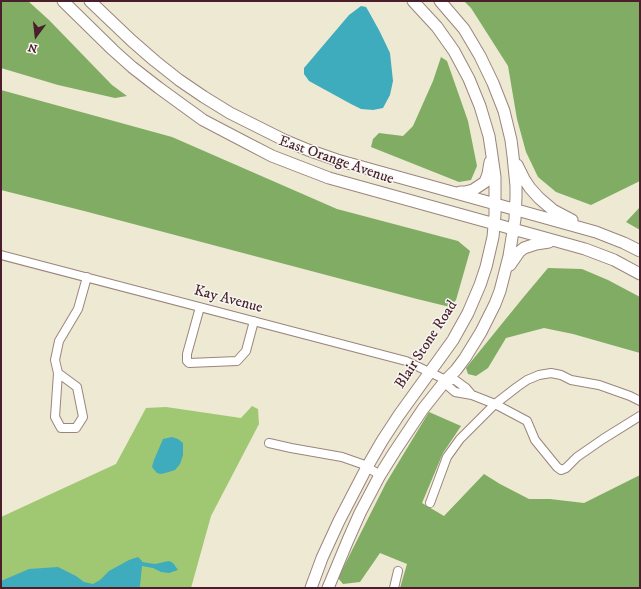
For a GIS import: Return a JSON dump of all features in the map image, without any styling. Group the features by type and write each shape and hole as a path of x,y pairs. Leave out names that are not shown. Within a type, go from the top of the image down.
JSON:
{"street":[{"name":"East Orange Avenue","path":"63,1 118,54 159,88 203,120 272,156 329,178 585,249 627,266 640,274"},
{"name":"East Orange Avenue","path":"90,1 126,36 179,80 230,113 284,140 344,162 596,232 640,251"},
{"name":"Blair Stone Road","path":"311,588 322,558 339,521 367,467 399,415 461,327 474,300 486,267 491,245 496,204 495,177 492,150 480,106 462,65 446,39 413,1"},
{"path":"328,588 354,526 380,475 411,426 465,358 481,332 495,304 503,280 514,230 516,186 511,140 504,111 487,68 473,43 464,29 440,1"},
{"path":"452,192 465,192 473,190 485,182 490,165 492,150"},
{"path":"513,156 530,188 552,210 596,232"},
{"path":"503,280 511,263 519,252 529,245 555,241"},
{"name":"Kay Avenue","path":"1,255 406,362 446,380 455,380 466,388 472,395 495,404"},
{"path":"58,374 77,387 83,417 76,428 61,428 55,417 58,374 55,360 60,341 78,309 87,277"},
{"path":"200,307 186,354 187,361 189,363 237,361 246,351 254,321"},
{"path":"430,503 447,457 460,439 495,404 527,380 551,373 561,375 571,380 599,385 640,401"},
{"path":"495,404 527,421 535,440 561,470 566,468 603,439 640,416"},
{"path":"269,443 342,457 357,462 380,475"},
{"path":"394,588 398,571"}],"green space":[{"path":"1,1 28,1 49,20 112,85 127,96 115,98 58,85 1,68"},
{"path":"464,1 640,1 640,181 591,205 556,192 538,177 526,152 517,119 508,66 471,8"},
{"path":"441,57 447,61 468,121 477,166 471,180 459,182 371,147 373,139 379,133 403,136 413,126 433,81"},
{"path":"1,90 172,137 337,209 458,241 470,251 456,300 450,307 1,190"},
{"path":"640,207 640,230 626,222"},
{"path":"548,268 582,269 608,280 640,297 640,353 573,334 544,328 506,338 488,368 476,376 468,374 466,368"},
{"path":"252,406 258,409 259,424 211,516 191,588 1,588 1,517 116,464 146,408 166,407 241,418"},
{"path":"429,412 461,426 443,453 422,503 444,516 484,474 529,499 550,499 584,503 640,475 640,588 400,588 407,564 380,553 360,582 343,584 338,578 386,483"}],"water":[{"path":"361,6 366,7 390,53 393,81 390,95 383,108 373,110 361,109 351,104 309,81 304,74 304,68 349,15"},
{"path":"172,437 183,443 183,455 180,464 175,470 161,474 157,473 152,467 154,460 163,439"},
{"path":"138,557 142,562 155,564 169,561 173,563 178,570 169,573 142,566 139,588 1,588 1,581 29,569 58,567 84,582 93,584 100,580 109,571 129,560"}]}
